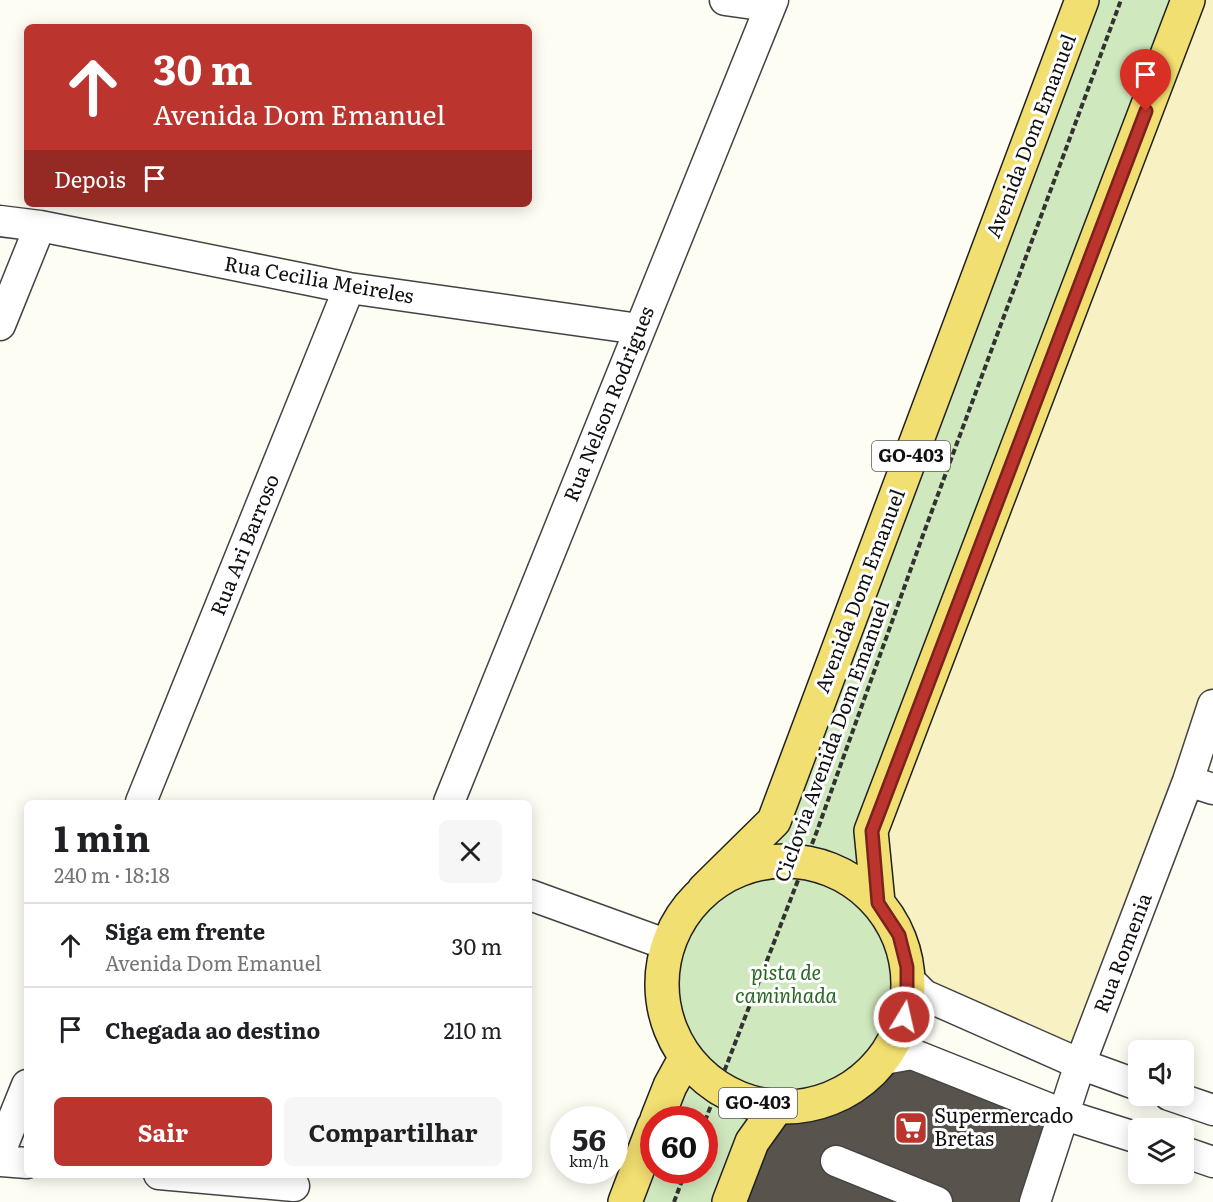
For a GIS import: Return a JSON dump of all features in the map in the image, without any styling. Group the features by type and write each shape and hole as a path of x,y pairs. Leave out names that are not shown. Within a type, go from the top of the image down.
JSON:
{"main road":[{"name":"Avenida Dom Emanuel","path":"704,890 774,821 1082,0"},
{"name":"GO-403","path":"878,903 872,831 1188,0"},
{"name":"GO-403","path":"774,860 804,862 813,863 848,878 878,903 899,935 906,959 909,980 907,1005 900,1029 884,1059 867,1077 840,1095 810,1105 777,1107 740,1098 718,1086 706,1078 686,1057 674,1036 666,1013 663,975 668,945 679,920 704,890 737,870 774,860"},
{"path":"662,1106 686,1057"},
{"name":"GO-403","path":"729,1202 752,1142 777,1107"},
{"path":"625,1202 640,1163"}],"street":[{"path":"725,0 771,3"},
{"name":"Rua Nelson Rodrigues","path":"449,800 771,3"},
{"name":"Rua Cecilia Meireles","path":"0,221 40,226 349,288 639,329"},
{"path":"0,325 40,226"},
{"name":"Rua Ari Barroso","path":"142,800 349,288"},
{"name":"Rua Romenia","path":"1035,1202 1080,1064 1200,785 1213,705"},
{"path":"532,896 668,945"},
{"path":"909,980 924,995 1080,1064 1128,1081"},
{"path":"884,1059 912,1054 1065,1114 1128,1135"},
{"path":"0,1152 24,1093"},
{"path":"1194,1104 1213,1110"},
{"path":"1194,1155 1213,1162"},
{"path":"0,1161 24,1163"},
{"path":"836,1161 937,1202"},
{"path":"197,1178 293,1188"}],"path":[{"name":"Ciclovia Avenida Dom Emanuel","path":"711,1106 804,862 1122,0"},
{"path":"674,1202 681,1184"}],"green space":[{"name":"pista de caminhada","path":"1083,0 1188,0 878,902 899,935 904,951 909,980 907,1005 900,1029 884,1059 867,1077 840,1095 810,1105 728,1202 625,1202 641,1184 718,1184 718,1106 663,1106 686,1057 666,1013 664,960 679,920 704,890 774,821"}],"sand":[{"path":"1188,0 1213,0 1213,689 1080,1064 909,980 899,935 878,902 871,831"}],"building":[{"name":"Supermercado Bretas","path":"884,1059 1065,1115 1035,1202 729,1202 777,1107 810,1105 840,1095 867,1077"}],"place":[{"name":"Supermercado Bretas","path":"911,1128"}],"route":[{"path":"904,1017 909,980 907,967 899,935 878,903 872,831 1146,111"}]}
